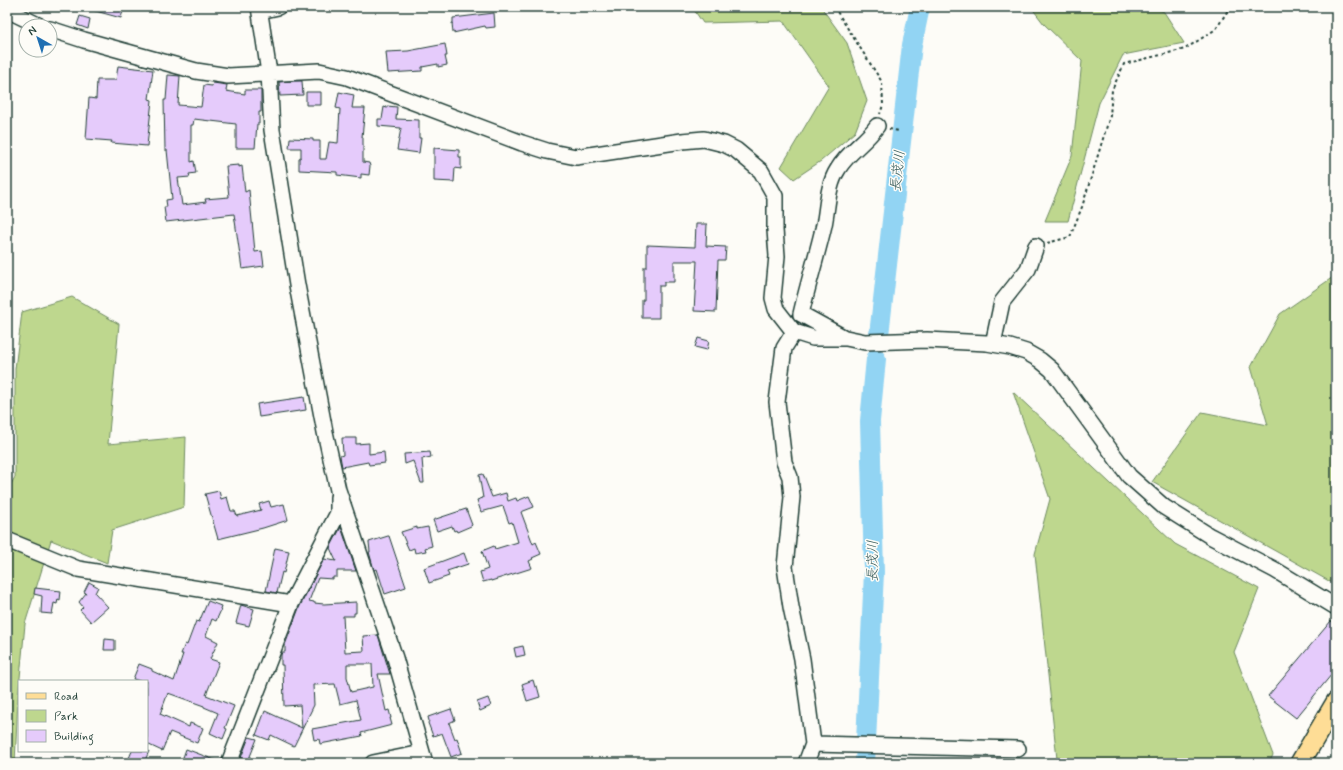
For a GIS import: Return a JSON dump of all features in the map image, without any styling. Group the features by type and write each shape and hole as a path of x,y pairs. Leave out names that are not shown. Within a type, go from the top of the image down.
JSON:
{"main road":[{"path":"1300,763 1336,702"}],"street":[{"path":"278,7 259,9 269,73 272,130 297,285 325,432 338,490 395,658 424,758 373,763"},
{"path":"7,10 24,18"},
{"path":"58,32 196,70 228,76 320,71 347,76 522,143 547,151 576,157 704,139 724,144 736,150 761,171 775,196 777,256 773,298 776,309 794,332 813,338 846,338 865,342 927,340 992,344 1010,347 1026,352 1040,360 1052,370 1129,476 1164,507 1210,536 1275,570 1336,607"},
{"path":"846,338 800,314 824,223 829,189 838,169 850,154 870,136 877,126"},
{"path":"992,344 1002,302 1028,270 1036,246"},
{"path":"794,332 784,348 777,402 784,462 790,477 792,497 785,567 790,607 802,659 813,744 806,763"},
{"path":"229,763 291,604 338,513 338,490"},
{"path":"7,540 78,569 291,604"},
{"path":"813,744 1018,749"}],"path":[{"path":"834,7 882,82 883,105 877,126"},
{"path":"1036,246 1070,237 1082,207 1110,116 1112,90 1124,64 1185,49 1216,29 1230,7"}],"green space":[{"path":"692,7 821,7 847,43 867,101 855,132 821,161 794,179 781,167 829,86 783,21 703,23"},
{"path":"1031,7 1153,7 1164,12 1184,43 1123,55 1099,103 1068,221 1045,221 1072,156 1082,61 1044,24"},
{"path":"1336,275 1336,585 1152,482 1202,412 1268,425 1251,367 1280,314"},
{"path":"72,297 119,324 108,444 186,437 184,507 112,530 107,563 51,540 25,624 20,680 18,680 15,763 7,763 7,491 15,477 15,369 22,312"},
{"path":"1013,392 1175,544 1259,589 1234,652 1273,755 1269,763 1060,763 1057,759 1035,554 1050,499"}],"building":[{"path":"93,7 124,7 121,18 92,10"},
{"path":"494,13 495,27 486,28 485,26 453,33 453,18"},
{"path":"80,16 90,19 88,29 77,25"},
{"path":"445,44 447,65 438,67 438,64 422,67 422,71 388,73 386,52 408,51"},
{"path":"118,66 153,70 149,99 152,100 147,146 86,139 89,98 96,99 97,80 116,80"},
{"path":"168,75 180,76 178,105 201,107 204,85 212,86 213,83 227,85 226,91 245,94 245,90 261,90 261,112 259,112 259,124 257,124 255,148 236,148 236,124 194,119 193,125 191,125 191,162 194,161 196,173 189,174 190,177 178,178 182,205 206,202 205,199 229,197 226,166 242,166 245,192 249,190 255,252 262,251 264,266 242,269 234,214 166,222 164,207 167,207 166,200 172,199 167,150 165,150 164,100 166,100"},
{"path":"302,81 303,95 280,96 279,82"},
{"path":"306,92 321,92 321,105 306,105"},
{"path":"339,92 354,95 352,108 365,108 362,137 363,162 369,163 370,166 369,175 361,174 361,178 337,175 337,172 299,170 301,148 289,148 290,138 313,139 313,141 320,141 320,159 326,159 329,142 338,143 340,109 336,108"},
{"path":"387,106 397,107 396,119 419,120 419,138 421,138 419,153 397,150 401,128 378,126 378,119 382,119 384,107 387,108"},
{"path":"434,148 459,150 459,157 461,157 461,169 455,168 454,182 434,181"},
{"path":"696,224 707,224 706,246 726,247 725,260 718,260 716,312 694,311 697,261 674,261 674,282 664,282 664,286 659,286 659,318 642,318 642,300 644,300 644,267 647,267 647,245 695,247"},
{"path":"698,338 709,341 707,350 695,347"},
{"path":"304,397 306,410 259,417 257,404"},
{"path":"342,438 356,438 356,444 369,443 369,454 384,452 385,463 369,465 368,462 342,467 340,456 343,455"},
{"path":"430,452 431,457 422,459 424,483 421,483 413,461 405,464 404,454"},
{"path":"483,474 492,497 506,493 508,501 516,498 517,501 529,496 534,507 521,512 533,544 536,542 541,554 529,561 532,568 491,581 483,582 480,572 488,569 482,551 494,546 495,549 518,542 512,522 509,523 503,506 481,512 477,500 483,498 479,475"},
{"path":"219,491 221,499 227,497 231,511 235,511 237,516 261,510 259,504 269,501 271,507 284,504 288,520 218,539 205,494"},
{"path":"466,509 472,525 471,526 457,532 456,530 454,531 452,526 437,531 433,520"},
{"path":"341,527 356,571 337,571 337,577 333,577 333,579 318,578 309,601 324,604 356,602 356,613 354,613 354,616 343,616 345,652 364,651 363,636 378,635 390,674 378,674 386,711 389,710 392,725 361,733 362,736 320,744 319,739 314,740 312,729 361,720 356,700 340,704 335,684 313,685 314,705 294,746 271,735 269,740 256,735 265,711 302,728 300,705 284,706 283,665 281,665 281,655 282,652 285,652 285,645 299,608 324,559 336,561 330,548","holes":["347,664 372,664 373,687 351,692 347,677"]},
{"path":"417,527 417,529 428,527 432,546 425,548 426,551 415,553 414,548 409,550 401,532"},
{"path":"389,536 406,587 385,594 377,569 374,570 369,552 369,542"},
{"path":"275,548 289,551 284,573 282,572 277,593 266,591"},
{"path":"464,553 468,564 447,571 449,576 429,583 424,568"},
{"path":"89,582 98,587 95,593 108,607 91,622 80,610 83,607 79,602 86,593 84,592"},
{"path":"35,588 61,591 60,600 58,599 57,604 54,603 52,614 41,613 42,596 34,594"},
{"path":"208,601 221,606 221,610 216,621 212,619 206,636 218,642 210,659 219,662 206,695 234,706 225,728 227,729 223,739 210,733 218,713 204,706 168,693 160,714 189,727 190,723 203,728 197,743 170,732 162,751 148,744 148,680 133,679 139,664 174,681 185,644 187,645 196,621 199,622"},
{"path":"241,605 254,609 249,626 236,623"},
{"path":"1331,621 1336,625 1336,669 1296,718 1268,696"},
{"path":"105,639 115,640 115,650 104,650"},
{"path":"523,646 525,655 516,657 514,648"},
{"path":"533,680 535,687 537,686 540,697 527,701 522,684"},
{"path":"488,698 491,706 480,711 477,702"},
{"path":"451,709 455,720 449,723 455,739 457,738 462,753 451,757 442,733 433,736 428,723 428,717"},
{"path":"249,737 257,739 247,763 239,763"},
{"path":"186,749 220,762 220,763 181,763"},
{"path":"149,751 144,763 127,763 132,752"}],"waterway":[{"name":"長茂川","path":"879,335 912,45 920,7"},
{"name":"長茂川","path":"865,763 874,572 870,421 876,359"}]}
